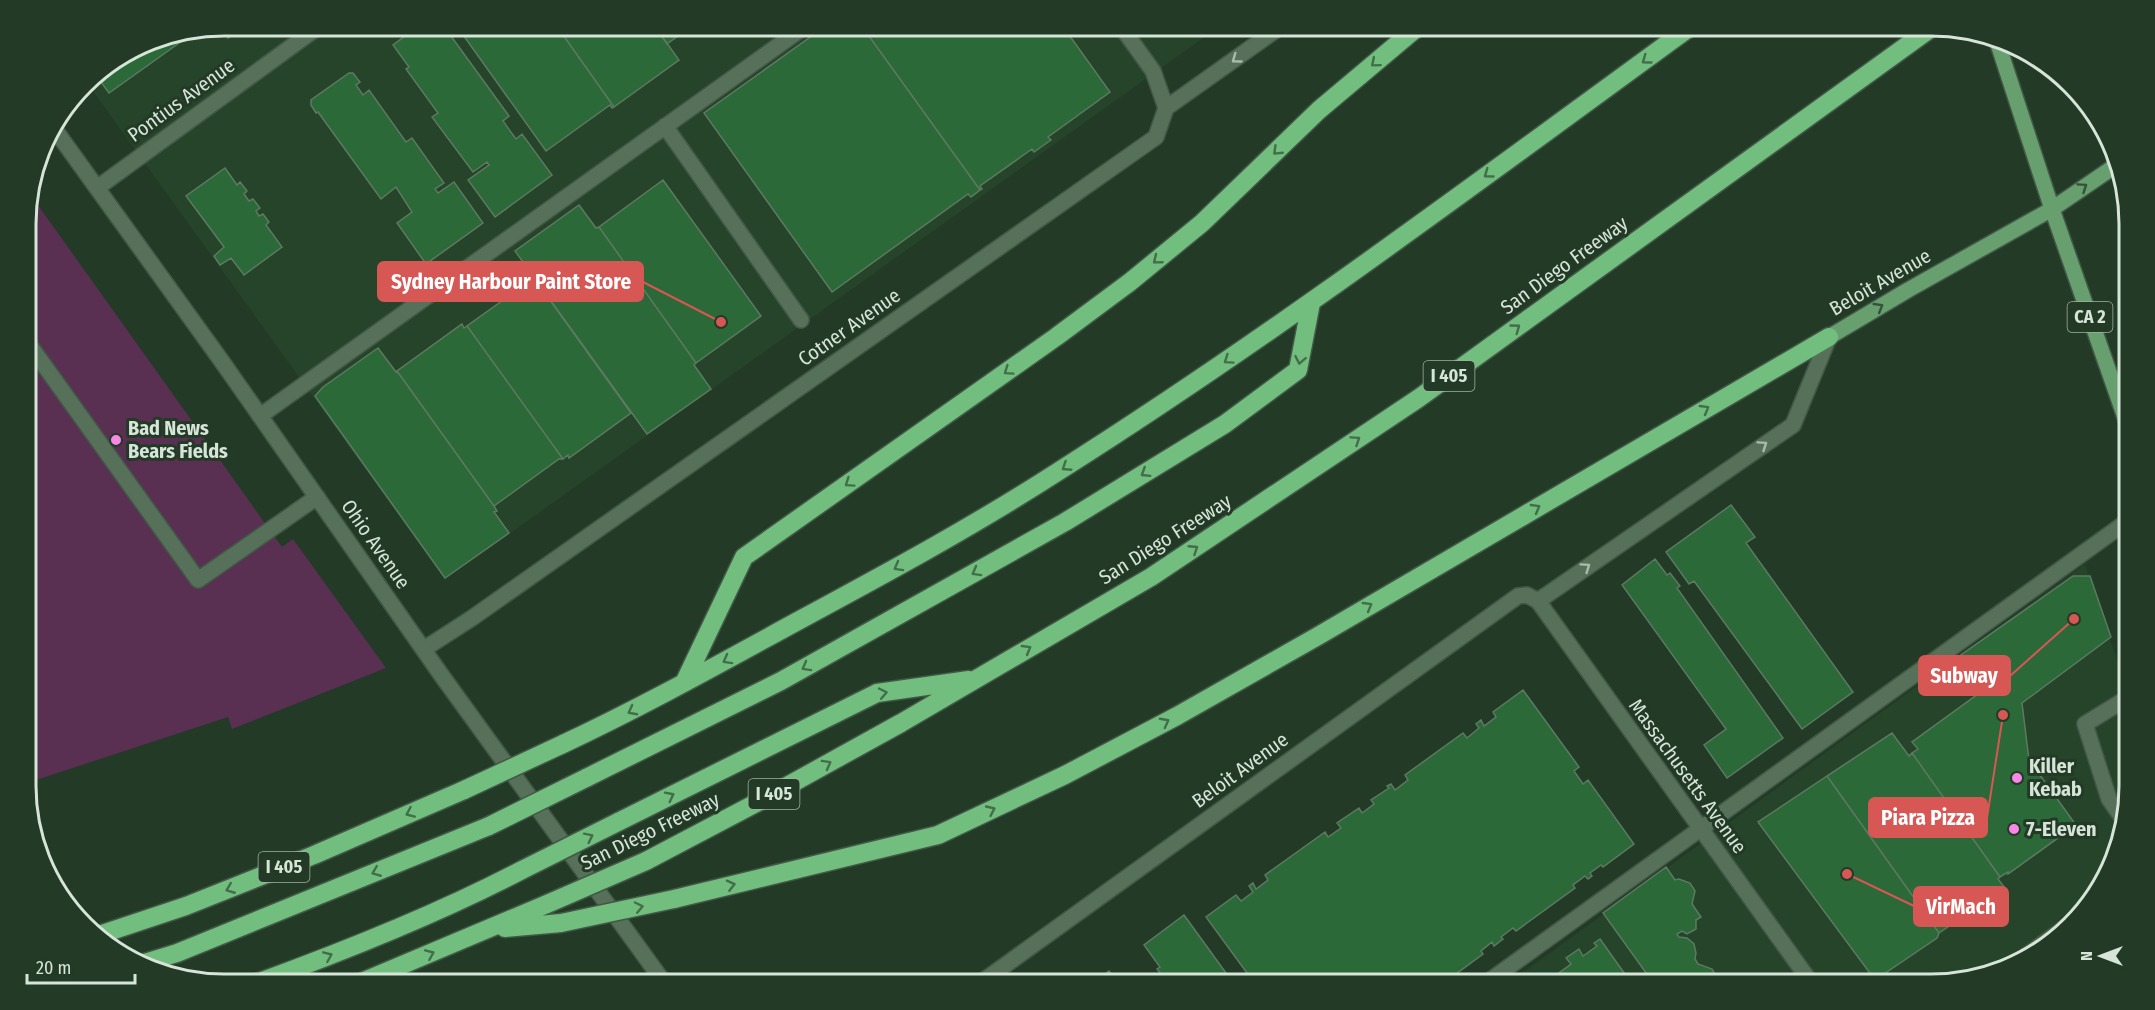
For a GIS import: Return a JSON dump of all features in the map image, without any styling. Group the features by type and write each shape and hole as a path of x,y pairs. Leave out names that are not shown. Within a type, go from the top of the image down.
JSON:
{"highway":[{"path":"684,683 744,557 1056,337 1130,282 1202,222 1319,110 1407,36"},
{"name":"I 405","path":"106,933 186,906 314,855 563,744 622,716 955,536 1059,472 1311,303 1679,36"},
{"name":"San Diego Freeway","path":"381,974 646,861 760,801 977,679 1151,577 1419,398 1920,36"},
{"path":"152,960 489,826 781,681 1065,522 1225,424 1298,370 1311,303"},
{"path":"489,930 561,923 675,899 938,836 1065,775 1177,716 1318,636 1828,337"},
{"path":"282,974 475,894 877,693 977,679"}],"main road":[{"name":"CA 2","path":"2000,49 2119,400"},
{"name":"Beloit Avenue","path":"1828,337 2052,208 2111,169"}],"street":[{"name":"Pontius Avenue","path":"97,189 307,36"},
{"path":"260,416 790,36"},
{"path":"1127,36 1153,71 1166,108 1269,36"},
{"name":"Cotner Avenue","path":"424,649 472,618 1156,137 1166,108"},
{"path":"665,126 801,320"},
{"name":"Ohio Avenue","path":"59,135 658,974"},
{"name":"Beloit Avenue","path":"993,974 1518,596 1533,598 1792,425 1828,337"},
{"path":"36,354 198,580 317,497"},
{"path":"1499,974 2119,527"},
{"name":"Massachusetts Avenue","path":"1533,598 1805,974"},
{"path":"2117,811 2109,799 2085,724 2119,703"}],"shaded area":[{"path":"211,36 1206,36 445,580 92,90 109,75 152,50"},
{"name":"Bad News Bears Fields","path":"37,204 282,547 293,539 386,668 232,729 228,717 36,780"},
{"path":"2085,564 2119,666 2119,799 2113,835 2094,880 2080,901 2046,935 2014,955 1992,964 1944,974 1521,974"}],"building":[{"path":"405,36 451,36 509,116 503,121 516,139 522,134 552,175 495,217 468,180 489,165 487,162 473,172 432,117 438,113 406,69 409,67 393,45"},
{"path":"464,36 564,36 614,107 610,105 546,151"},
{"path":"564,36 662,36 679,60 614,107"},
{"path":"662,36 678,36 667,44"},
{"path":"812,36 869,36 980,190 971,197 968,194 832,292 704,113"},
{"path":"869,36 1070,36 1110,92 1048,137 1051,140 1034,152 1032,149 980,186 982,189 980,190"},
{"path":"181,41 109,93 101,82 109,75 152,50"},
{"path":"349,73 353,73 360,82 356,85 363,95 369,90 406,142 412,138 444,183 435,189 438,193 454,182 483,223 426,264 397,223 412,212 396,187 381,199 311,105 311,100"},
{"path":"225,168 237,185 240,182 247,191 244,194 249,201 253,199 260,208 256,211 259,216 263,214 269,222 266,225 282,247 244,275 231,258 220,265 214,256 224,247 186,196"},
{"path":"663,180 761,316 696,363 599,227"},
{"path":"579,205 596,228 599,227 696,363 694,365 711,389 647,434 515,251"},
{"path":"534,278 631,413 569,458 568,455 563,459 467,326"},
{"path":"462,324 464,328 467,326 563,459 559,459 494,506 397,371"},
{"path":"378,348 494,506 497,511 494,512 509,533 445,578 315,396 323,387"},
{"path":"1731,505 1755,537 1746,543 1853,692 1802,729 1694,581 1689,584 1666,552"},
{"path":"1655,559 1667,575 1670,573 1680,586 1677,588 1783,738 1727,778 1704,745 1726,729 1622,585"},
{"path":"2073,576 2090,576 2111,637 2022,703 2029,760 2076,825 2008,874 2008,872 2000,877 1912,753 1918,749 1912,742 1982,691 1958,657"},
{"path":"1523,690 1579,767 1574,771 1583,784 1588,780 1634,844 1603,867 1601,865 1590,873 1592,876 1588,879 1585,876 1573,885 1575,888 1516,931 1513,928 1494,946 1492,942 1481,951 1483,954 1456,974 1248,974 1206,917 1236,895 1241,901 1253,892 1249,886 1253,883 1256,889 1268,880 1265,875 1325,832 1328,837 1341,828 1337,823 1359,808 1362,813 1374,804 1371,800 1389,788 1387,786 1391,784 1395,790 1408,780 1405,775 1463,733 1467,738 1479,728 1476,724 1481,720 1484,726 1496,717 1493,712"},
{"path":"1892,733 1909,756 1912,753 2000,877 1998,879 2005,888 1939,933 1827,776"},
{"path":"1827,776 1939,933 1937,938 1884,974 1871,974 1758,822"},
{"path":"1666,867 1675,880 1690,883 1695,891 1692,904 1701,917 1696,920 1696,929 1687,934 1682,931 1677,934 1694,944 1695,959 1698,964 1712,969 1715,974 1647,974 1603,913"},
{"path":"1184,915 1227,974 1161,974 1157,969 1160,967 1144,945"},
{"path":"1600,939 1625,974 1557,974 1571,964 1566,958 1579,949 1583,956 1597,946 1594,943"}],"place":[{"name":"Sydney Harbour Paint Store","path":"721,322"},
{"name":"Bad News Bears Fields","path":"116,440"},
{"name":"Subway","path":"2074,619"},
{"name":"Piara Pizza","path":"2003,715"},
{"name":"Killer Kebab","path":"2017,778"},
{"name":"7-Eleven","path":"2014,829"},
{"name":"VirMach","path":"1847,874"}]}
